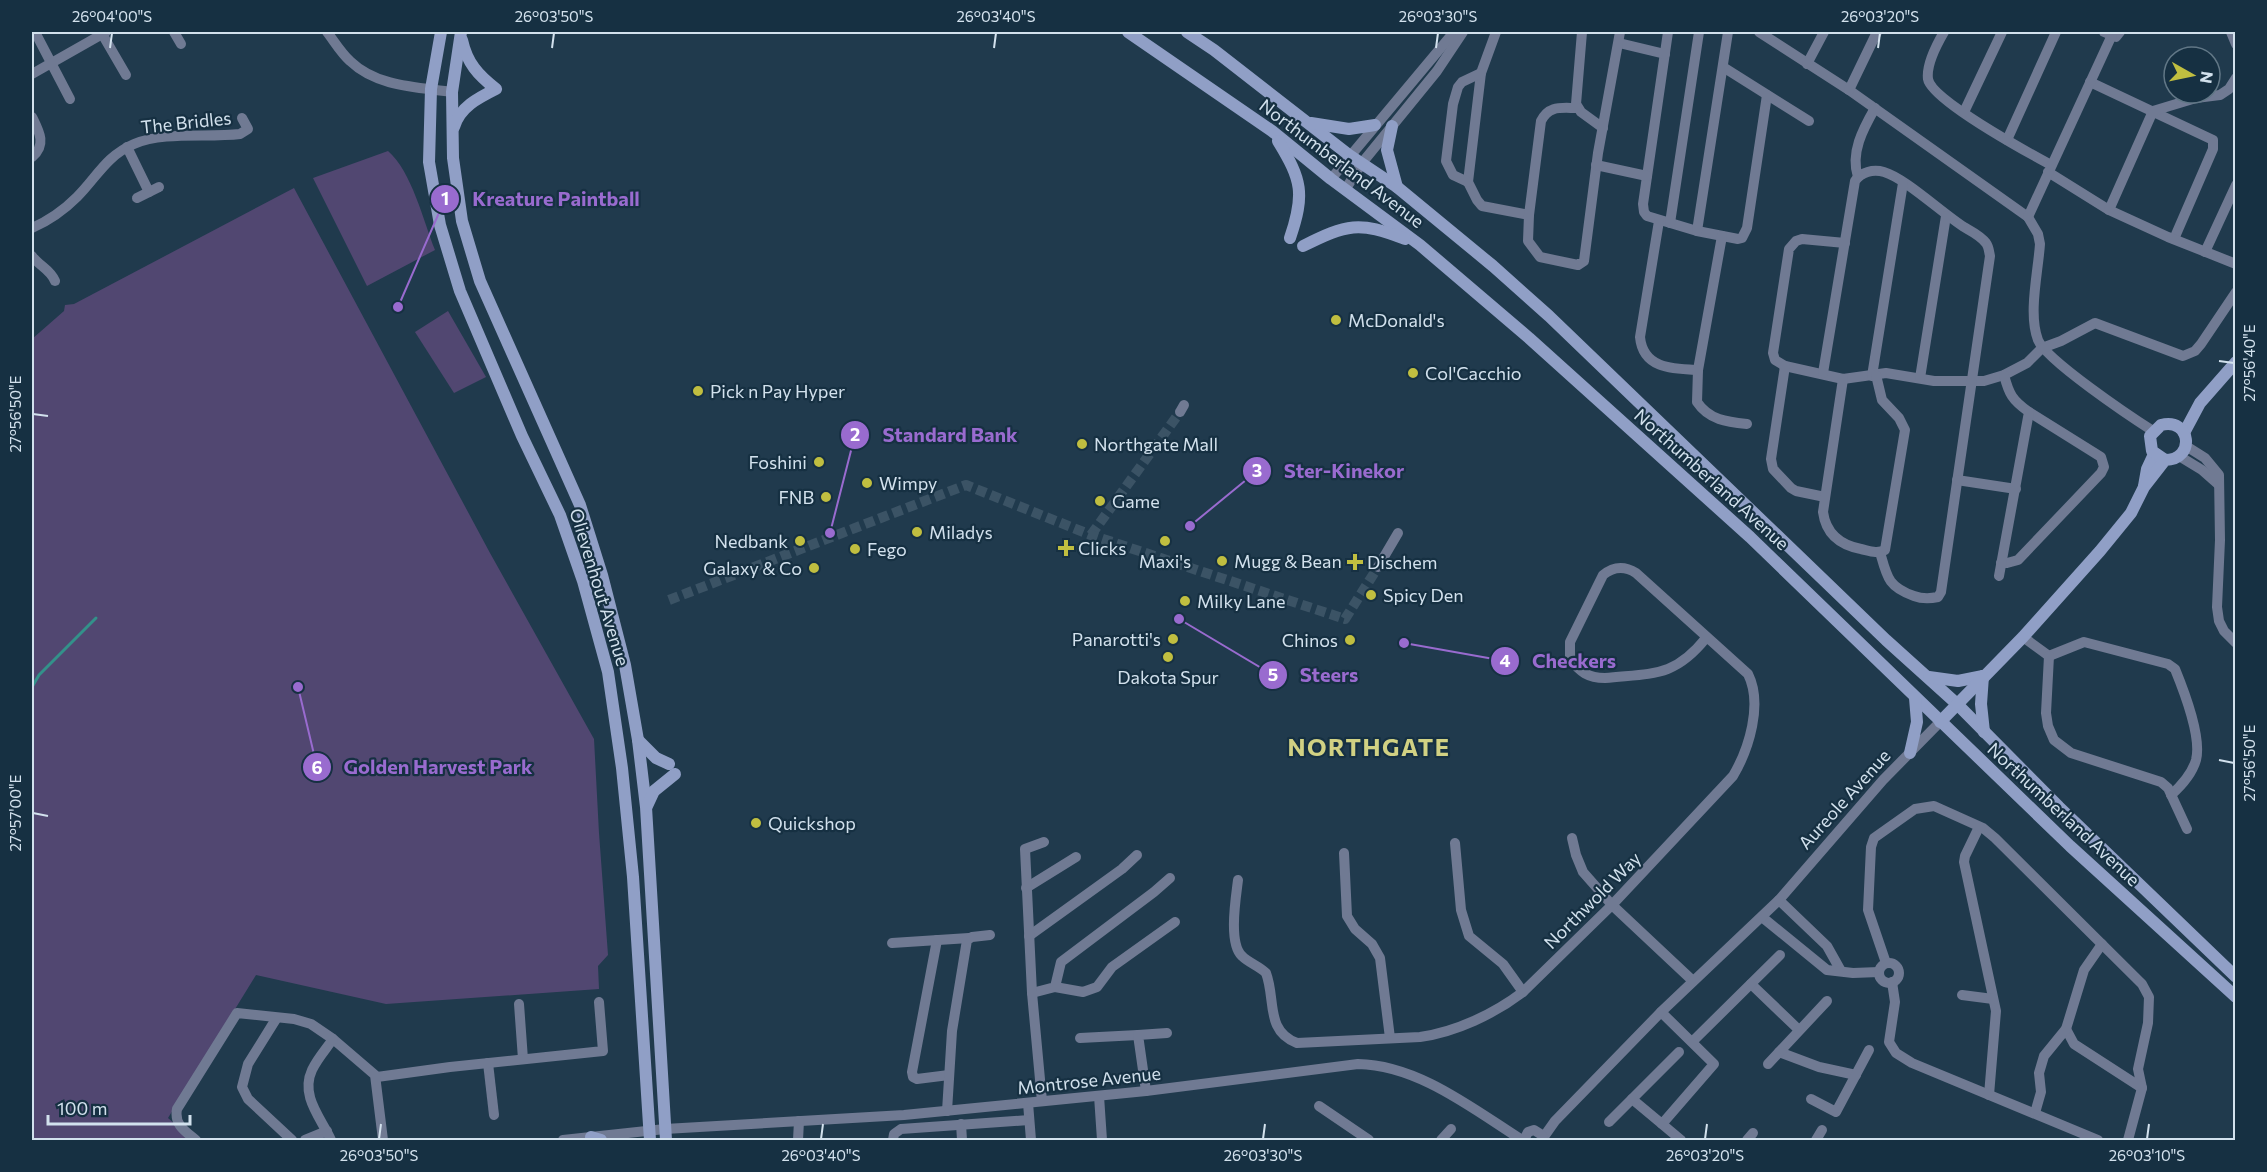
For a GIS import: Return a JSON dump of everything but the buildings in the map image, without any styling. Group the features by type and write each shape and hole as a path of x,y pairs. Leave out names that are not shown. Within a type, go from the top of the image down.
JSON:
{"main road":[{"name":"Olievenhout Avenue","path":"441,32 431,89 429,162 440,225 460,291 522,436 560,515 583,581 608,672 622,768 633,877 650,1136"},
{"name":"Northumberland Avenue","path":"1128,32 1272,131 1331,180 1420,245 1529,338 1750,537 2070,846 2235,997"},
{"name":"Northumberland Avenue","path":"1187,32 1349,155 1397,187 1550,316 1956,704 2235,977"},
{"name":"Olievenhout Avenue","path":"461,34 452,92 452,134 462,221 480,281 580,505 602,575 625,665 646,807 666,1135"},
{"path":"452,134 464,109 496,89 484,80 465,56 461,34"},
{"path":"1307,122 1348,129 1375,125"},
{"path":"1392,126 1386,150 1397,187"},
{"path":"1272,131 1293,166 1299,184 1297,217 1290,238"},
{"path":"1303,246 1331,232 1348,227 1364,226 1420,245"},
{"path":"2200,404 2183,445 2159,457 2150,441 2153,431 2161,425 2174,424 2200,404 2235,362"},
{"path":"2174,424 2183,445"},
{"name":"Aureole Avenue","path":"1940,722 2023,637 2100,551 2131,513 2159,457"},
{"path":"1926,676 1958,681 1983,676 1981,704 1984,732"},
{"path":"1910,753 1917,722 1915,698"},
{"path":"638,741 672,769 654,791 646,807"}],"street":[{"path":"35,32 70,99"},
{"path":"32,74 103,32 126,75"},
{"path":"174,32 181,44"},
{"path":"327,32 346,57 367,75 387,82 452,92"},
{"path":"1331,180 1349,155 1454,32"},
{"path":"1345,190 1362,164 1437,71 1463,32"},
{"path":"1468,183 1481,73 1496,32"},
{"path":"1582,32 1575,92 1577,108 1590,121 1603,128"},
{"path":"1668,32 1644,212 1665,222 1697,231 1742,238 1747,228 1767,95"},
{"path":"1698,370 1663,367 1655,362 1641,346 1640,336 1665,222 1699,32"},
{"path":"1697,231 1728,32"},
{"path":"1758,32 1850,90 2028,217 2038,234 2040,244 2034,310 2035,327 2042,348 2104,399 2153,431"},
{"path":"1807,64 1824,32"},
{"path":"1850,90 1877,32"},
{"path":"1944,32 1929,68 1930,87 1937,94 2109,210 2235,264"},
{"path":"1964,112 2002,32"},
{"path":"2007,140 2055,32"},
{"path":"2225,32 2231,32 2235,44"},
{"path":"2028,217 2112,33"},
{"path":"1577,108 1552,108 1545,113 1529,215 1528,241 1540,257 1578,265 1584,261 1596,165 1619,37 1665,54"},
{"path":"1723,66 1809,121"},
{"path":"1481,73 1462,82 1458,87 1453,104 1446,161 1453,175 1468,183 1482,206 1529,215"},
{"path":"2109,210 2153,111 2196,98 2220,95 2229,89 2235,78"},
{"path":"2090,82 2210,137 2214,143 2174,239"},
{"path":"1858,177 1855,167 1857,152 1864,128 1875,108"},
{"path":"32,117 41,141 37,153 32,157"},
{"name":"The Bridles","path":"32,228 67,206 78,196 98,170 127,147 144,141 250,132 242,118"},
{"name":"The Bridles","path":"127,147 154,189 137,198"},
{"path":"1596,165 1647,176"},
{"path":"1823,373 1855,181 1858,177 1874,171 1892,176 1986,243 1990,256 1941,591 1938,597 1921,598 1894,587 1887,576 1880,552"},
{"path":"1843,379 1823,512 1827,529 1846,546 1880,552 1885,550 1905,430 1899,418 1882,400 1874,375 1903,183"},
{"path":"2205,252 2235,185"},
{"path":"1920,378 1946,216"},
{"path":"1722,236 1698,370 1697,402 1716,419 1747,424"},
{"path":"1845,243 1802,239 1796,241 1789,249 1773,353 1775,360 1785,366 1843,379 1886,373 1920,378 1984,381 2004,375 2026,363 2042,348 2095,323 2183,356 2195,351 2201,344 2235,292"},
{"path":"32,256 38,264 50,271 55,281"},
{"path":"1785,366 1771,459 1773,469 1796,491 1825,497"},
{"path":"2001,563 2018,560 2101,473 2104,467 2101,457 2016,403 2008,391 2004,375"},
{"path":"1999,576 2029,412"},
{"path":"2183,445 2213,465 2219,475 2220,540 2217,607 2219,621 2224,631 2235,643"},
{"path":"1957,480 2016,489"},
{"path":"1378,567 1398,533"},
{"name":"Northwold Way","path":"1238,880 1234,920 1239,953 1266,973 1276,1025 1287,1039 1297,1043 1437,1035 1510,1002 1612,905 1733,776 1745,752 1754,710 1752,681 1742,668 1706,638 1648,582 1627,568 1618,568 1603,574 1570,642 1570,659 1584,674 1590,677 1605,678 1670,670 1693,655 1706,638"},
{"path":"2023,637 2049,656"},
{"path":"2049,656 2084,642 2168,664 2175,669 2196,732 2196,760 2181,785 2171,795"},
{"path":"2049,656 2046,713 2054,740 2081,757 2161,782 2168,788 2187,829"},
{"name":"Aureole Avenue","path":"1533,1137 1554,1121 1661,1012 1779,900 1883,780 1940,722"},
{"path":"1762,916 1827,970 1853,973 1882,968 1893,964 1898,969 1898,977 1892,982 1882,980 1882,968 1868,910 1871,848 1874,838 1915,809 1935,806 1979,827 1995,838 2102,944 2142,984 2149,997 2148,1023 2138,1069 2142,1088 2128,1140"},
{"path":"1979,827 1964,862 1996,1011 1989,1095"},
{"path":"1572,838 1579,865 1612,905 1693,981"},
{"path":"1042,1101 1032,993 1025,849 1044,842"},
{"path":"1455,843 1461,910 1469,936 1503,964 1523,992"},
{"path":"1344,853 1347,916 1355,929 1372,944 1380,958 1390,1038"},
{"path":"1029,936 1122,869 1137,855"},
{"path":"1026,888 1076,857"},
{"path":"1055,987 1061,962 1170,878"},
{"path":"1779,900 1827,946 1841,971"},
{"path":"1032,993 1055,987 1083,992 1097,987 1112,968 1175,922"},
{"path":"1798,948 1812,932"},
{"path":"892,943 990,935"},
{"path":"947,1111 952,1031 969,938"},
{"path":"937,940 912,1072 913,1077 917,1079 949,1075"},
{"path":"2035,1113 2041,1092 2039,1073 2044,1056 2066,1029 2084,970 2102,944"},
{"path":"1693,1041 1780,955"},
{"path":"1892,982 1895,1002 1888,1036 1891,1048 1907,1060 2098,1140"},
{"path":"1751,984 1799,1030"},
{"path":"1962,995 1993,999"},
{"path":"1768,1064 1827,1001"},
{"path":"377,1077 603,1051 599,1002"},
{"path":"519,1004 523,1059"},
{"path":"1661,1012 1714,1064 1662,1124"},
{"path":"196,1140 178,1124 177,1109 235,1016 241,1013 305,1021 318,1027 377,1077 383,1140"},
{"path":"276,1019 248,1064 242,1087 248,1099 292,1140"},
{"path":"2066,1029 2074,1044 2142,1088"},
{"path":"1080,1038 1167,1033"},
{"path":"1138,1035 1146,1091"},
{"path":"305,1140 329,1136 310,1100 309,1088 313,1068 333,1039"},
{"path":"1811,1099 1836,1112 1869,1050"},
{"path":"1608,1122 1679,1052"},
{"path":"1779,1052 1819,1068 1856,1075"},
{"path":"489,1063 494,1115"},
{"name":"Montrose Avenue","path":"563,1140 666,1135 799,1121 947,1111 1146,1091 1370,1064 1416,1076 1500,1125 1533,1137"},
{"path":"1099,1096 1102,1140"},
{"path":"1632,1099 1681,1140"},
{"path":"1028,1103 1031,1140"},
{"path":"1319,1106 1369,1140"},
{"path":"893,1140 894,1134 901,1129 1029,1119"},
{"path":"798,1140 799,1121"},
{"path":"961,1124 962,1140"},
{"path":"1441,1140 1451,1129"}],"shaded area":[{"path":"388,151 404,171 435,250 367,286 313,178"},
{"path":"294,188 490,553 594,739 608,955 598,966 599,989 386,1004 256,975 168,1118 193,1140 32,1140 32,339 64,311 65,305 74,304"},
{"path":"448,311 486,377 454,393 415,332"}],"waterway":[{"path":"32,687 39,675 96,618"}],"tunnel":[{"path":"1091,535 1180,412"},
{"path":"669,600 966,485 1091,535 1345,619 1378,567"}],"place":[{"name":"Kreature Paintball","path":"398,307"},
{"name":"McDonald's","path":"1336,320"},
{"name":"Col'Cacchio","path":"1413,373"},
{"name":"Pick n Pay Hyper","path":"698,391"},
{"name":"Northgate Mall","path":"1082,444"},
{"name":"Foshini","path":"819,462"},
{"name":"Wimpy","path":"867,483"},
{"name":"FNB","path":"826,497"},
{"name":"Game","path":"1100,501"},
{"name":"Ster-Kinekor","path":"1190,526"},
{"name":"Miladys","path":"917,532"},
{"name":"Standard Bank","path":"830,533"},
{"name":"Nedbank","path":"800,541"},
{"name":"Maxi's","path":"1165,541"},
{"name":"Clicks","path":"1066,548"},
{"name":"Fego","path":"855,549"},
{"name":"Mugg & Bean","path":"1222,561"},
{"name":"Dischem","path":"1355,562"},
{"name":"Galaxy & Co","path":"814,568"},
{"name":"Spicy Den","path":"1371,595"},
{"name":"Milky Lane","path":"1185,601"},
{"name":"Steers","path":"1179,619"},
{"name":"Panarotti's","path":"1173,639"},
{"name":"Chinos","path":"1350,640"},
{"name":"Checkers","path":"1404,643"},
{"name":"Dakota Spur","path":"1168,657"},
{"name":"Golden Harvest Park","path":"298,687"},
{"name":"Quickshop","path":"756,823"}],"district":[{"name":"NORTHGATE","path":"1369,746"}]}
